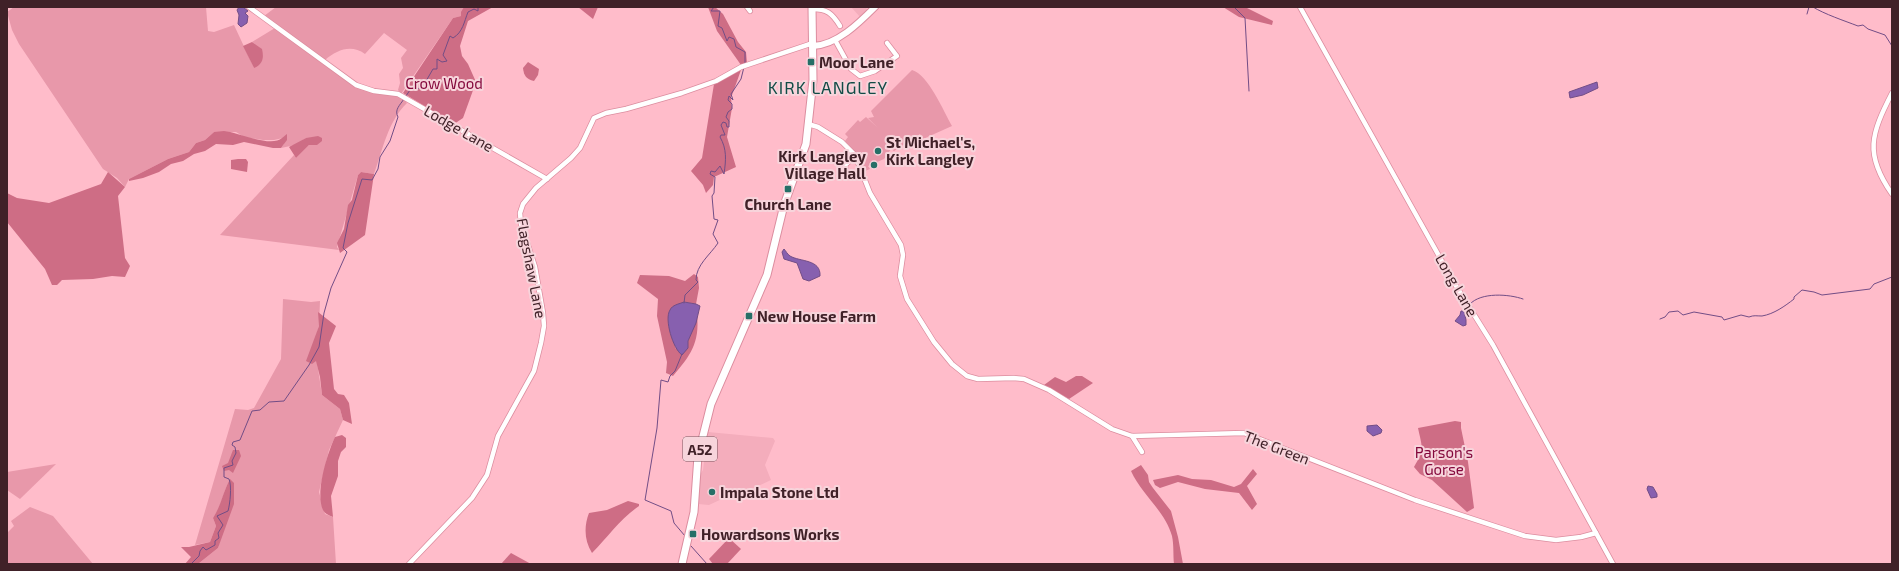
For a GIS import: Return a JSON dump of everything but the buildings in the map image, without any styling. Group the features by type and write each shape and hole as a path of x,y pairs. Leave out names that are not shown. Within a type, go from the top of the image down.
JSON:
{"highway":[{"name":"A52","path":"682,564 694,512 698,456 711,404 767,275 784,205 803,154 813,80 812,8"}],"main road":[{"path":"813,45 828,44 835,40 875,7"}],"street":[{"name":"Lodge Lane","path":"249,7 356,85 374,91 398,94 546,179"},
{"name":"Long Lane","path":"1300,7 1453,281 1493,345 1613,564"},
{"path":"812,8 829,12 834,16 840,26"},
{"path":"835,40 851,69 860,76 875,71 897,56 887,43"},
{"name":"Flagshaw Lane","path":"409,564 472,498 487,475 498,436 536,366 544,326 535,268 523,232 520,213 528,197 580,148 594,118 606,113 626,109 682,93 716,81 741,67 813,45"},
{"path":"1892,92 1874,133 1873,154 1879,174 1892,194"},
{"path":"808,124 818,127 842,142 855,156 845,164 839,164"},
{"name":"The Green","path":"855,156 870,193 901,245 903,255 900,276 907,299 934,342 952,364 967,376 978,379 1024,379 1049,390 1112,429 1132,436 1244,433 1415,500 1525,536 1556,540 1596,533"},
{"path":"845,164 847,174"},
{"path":"1132,436 1142,452"}],"shaded area":[{"path":"14,7 206,7 208,31 214,32 234,25 254,68 255,44 252,42 275,28 358,86 391,93 402,97 407,103 395,118 383,145 374,174 361,172 358,175 337,247 339,250 220,235 294,155 296,158 309,145 306,138 295,145 281,148 284,144 283,138 263,140 244,137 236,132 214,132 205,140 196,143 189,152 168,159 129,179 125,187 117,178 103,169 19,44 12,30 7,12"},
{"path":"239,7 243,7 248,11 245,13 248,16 247,23 241,27 238,24 239,15 237,10"},
{"path":"276,7 464,7 461,16 453,18 401,94 398,90 400,83 399,74 403,68 401,58 407,50 384,33 365,54 355,49 349,49 334,53 325,60 264,16"},
{"path":"851,7 865,7 869,11 861,18"},
{"path":"912,70 924,78 930,86 952,126 923,139 920,134 894,151 891,149 884,159 868,166 870,169 865,171 856,153 845,141 848,137 845,134 858,120 860,122 866,117 878,128 868,118 874,117 871,111"},
{"path":"1597,82 1598,88 1583,95 1570,98 1569,92"},
{"path":"784,249 794,258 814,264 819,271 820,276 809,281 803,279 797,263 784,259 782,252"},
{"path":"283,299 311,302 320,301 319,326 314,343 322,395 340,409 343,420 329,450 319,492 325,514 333,517 336,564 198,564 218,548 221,537 230,479 213,518 216,526 210,542 195,545 235,409 248,410 254,408 281,359"},
{"path":"684,302 700,306 696,323 688,341 688,348 682,355 675,347 670,334 668,314 672,307"},
{"path":"1461,311 1464,311 1466,320 1466,325 1463,326 1455,321 1460,315"},
{"path":"1377,425 1382,430 1381,433 1373,436 1367,431 1367,426"},
{"path":"708,432 773,438 775,441 765,465 771,480 748,491 726,495 724,498 709,505 698,504 700,475 703,470"},
{"path":"56,464 20,499 7,490 7,472"},
{"path":"1648,486 1653,487 1657,497 1651,498 1647,489"},
{"path":"30,507 53,516 93,564 7,564 7,533 14,526 11,521"}],"green space":[{"name":"Crow Wood","path":"464,7 493,7 468,21 460,46 462,56 468,64 476,82 463,118 454,124 403,93 453,18 461,16 461,12"},
{"path":"578,7 598,7 593,19"},
{"path":"708,7 715,7 723,14 738,42 746,52 747,63 741,65 717,31"},
{"path":"1223,7 1245,7 1273,21 1272,25 1239,17"},
{"path":"252,42 262,49 263,55 261,63 254,68 243,46"},
{"path":"528,62 539,69 538,75 534,81 527,78 524,73 523,68"},
{"path":"741,70 731,98 732,108 727,137 736,167 714,177 713,185 706,193 703,185 691,171 702,158 714,84"},
{"path":"224,131 254,139 270,141 277,141 287,134 287,140 281,148 273,148 244,142 233,145 216,144 183,161 171,164 159,172 129,181 129,179 168,159 189,152 196,143 205,140 214,132"},
{"path":"318,136 322,138 322,141 317,145 309,145 296,158 289,147 306,138"},
{"path":"246,159 248,162 247,172 231,169 231,160"},
{"path":"108,172 125,187 118,196 125,258 130,266 125,277 112,276 93,279 62,280 57,285 52,285 45,269 7,222 7,193 17,198 49,203 101,184"},
{"path":"361,172 374,174 365,235 340,253 337,243 344,229 348,205 352,200 358,175"},
{"path":"694,274 698,277 699,288 696,304 684,302 668,319 676,349 688,348 688,341 697,315 698,325 695,341 689,355 673,376 666,373 667,362 657,316 658,299 637,283 640,275 669,276 685,281"},
{"path":"318,312 336,326 329,343 334,389 338,394 344,395 349,403 352,424 343,420 340,409 322,395 316,361 312,364 306,361 319,326"},
{"path":"1076,376 1082,376 1093,383 1069,399 1044,385 1055,377 1066,382"},
{"name":"Parson's Gorse","path":"1455,421 1461,422 1468,462 1474,508 1467,512 1432,480 1420,474 1414,467 1420,456 1422,448 1418,428"},
{"path":"342,435 346,438 346,447 341,452 338,461 338,476 331,496 333,517 323,510 320,494 321,484 326,463 335,437"},
{"path":"233,450 239,450 241,456 233,473 229,470 224,471 222,466 228,463"},
{"path":"1141,465 1148,475 1149,482 1171,511 1183,564 1174,564 1173,539 1169,527 1159,511 1141,488 1131,471"},
{"path":"1253,469 1257,474 1247,486 1257,504 1252,510 1239,493 1205,489 1178,482 1160,488 1155,485 1153,480 1178,475 1192,479 1211,480 1234,487 1241,484"},
{"path":"230,479 234,483 234,504 218,548 198,564 185,564 191,557 181,547 189,547 210,542 216,526 213,518"},
{"path":"628,501 639,504 639,506 620,522 592,553 586,538 586,523 589,513 607,510"},
{"path":"729,538 741,549 727,564 713,564 709,559"},
{"path":"511,553 531,564 501,564"}],"waterway":[{"path":"406,96 410,90 422,88 433,69 437,69 437,59 442,62 447,61 443,55 450,36 453,38 459,33 468,12 474,9 478,11 478,7"},
{"path":"714,7 711,11 720,11 718,26 722,28 727,41 729,37 734,39 736,47 745,52 745,64"},
{"path":"1234,7 1245,18 1249,91"},
{"path":"1807,14 1809,7"},
{"path":"1813,7 1858,26 1863,25 1868,29 1885,35 1892,46"},
{"path":"684,303 685,295 698,282 696,280 698,270 718,243 713,234 718,220 714,219 712,196 714,193 715,177 710,174 711,171 715,172 720,166 724,174 725,155 724,146 720,137 721,135 725,135 721,125 723,122 726,123 727,127 729,127 729,121 726,117 728,112 732,109 732,104 728,100 729,96 733,100 731,94 741,79 744,67"},
{"path":"191,564 199,556 203,547 206,550 215,545 215,541 219,538 218,533 223,525 217,516 228,511 231,490 229,479 224,477 224,468 233,465 232,461 236,453 235,447 232,445 233,442 240,440 252,411 260,410 269,402 284,401 309,365 319,347 324,313 331,288 347,252 343,248 348,223 362,179 372,180 378,169 380,157 390,141 398,117 397,110 404,99"},
{"path":"1660,319 1665,317 1669,312 1678,311 1683,315 1694,312 1722,317 1724,320 1741,315 1749,317 1762,316 1775,312 1783,307 1794,299 1794,297 1802,290 1822,295 1870,289 1874,284 1892,277"},
{"path":"1470,304 1481,297 1495,295 1523,299"},
{"path":"1464,311 1467,307"},
{"path":"682,354 675,371 670,376 668,382 661,380 657,428 645,500 671,511 674,523 685,536"},
{"path":"691,546 707,564"}],"place":[{"name":"Moor Lane","path":"811,62"},
{"name":"St Michael's, Kirk Langley","path":"878,151"},
{"name":"Kirk Langley Village Hall","path":"874,165"},
{"name":"Church Lane","path":"788,189"},
{"name":"New House Farm","path":"749,316"},
{"name":"Impala Stone Ltd","path":"712,492"},
{"name":"Howardsons Works","path":"693,534"}],"district":[{"name":"KIRK LANGLEY","path":"828,87"}]}
